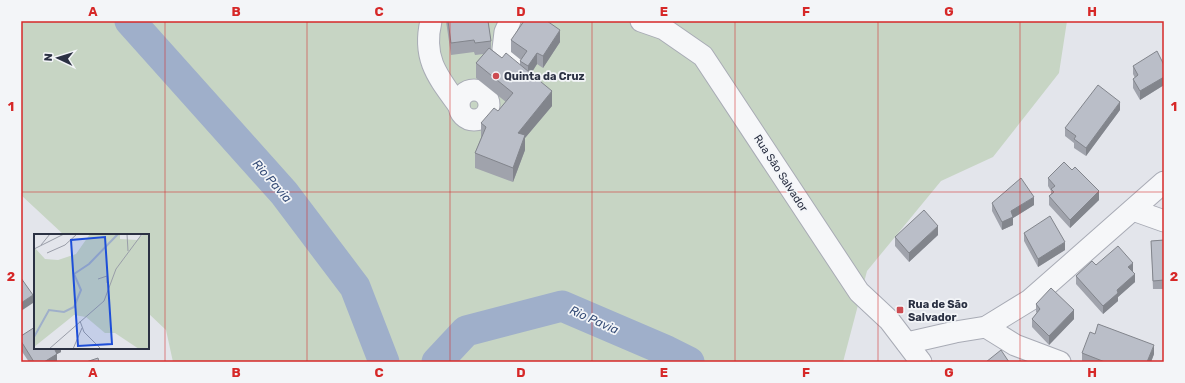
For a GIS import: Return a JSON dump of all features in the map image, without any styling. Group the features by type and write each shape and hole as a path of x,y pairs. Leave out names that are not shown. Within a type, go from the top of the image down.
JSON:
{"street":[{"path":"431,21 429,29 429,56 438,77 460,106"},
{"path":"510,21 505,32 503,49 511,61"},
{"name":"Rua São Salvador","path":"641,21 664,29 703,56 859,292 888,320 921,362"},
{"path":"907,343 955,332 986,327 1030,300 1164,182"},
{"path":"1133,210 1164,221"},
{"path":"986,327 1015,345 1060,362"}],"green space":[{"path":"21,21 1067,21 1059,73 993,157 941,181 867,271 843,362 173,362 166,330 149,314 149,234 63,234 21,195"}],"building":[{"path":"448,21 488,21 491,41 475,43 474,40 451,43"},
{"path":"524,21 547,21 560,30 543,56 537,53 528,66 520,61 527,51 511,40"},
{"path":"489,48 502,58 506,53 552,91 518,133 525,135 513,168 475,153 486,127 481,123 494,108 498,111 513,93 476,63"},
{"path":"1157,51 1164,65 1164,77 1140,91 1133,79 1138,75 1133,66"},
{"path":"1098,85 1120,102 1086,148 1074,139 1076,136 1065,128"},
{"path":"1064,162 1072,170 1075,167 1099,191 1070,220 1049,196 1054,192 1051,189 1055,186 1048,178"},
{"path":"1021,178 1034,197 1011,211 1013,217 1002,222 992,203"},
{"path":"924,210 938,226 909,253 895,237"},
{"path":"1050,216 1065,242 1038,259 1024,233"},
{"path":"1164,240 1164,280 1153,281 1151,241"},
{"path":"1118,246 1133,263 1128,267 1135,274 1117,290 1118,293 1103,306 1076,276 1092,261 1096,265"},
{"path":"21,278 33,295 21,303"},
{"path":"1051,288 1074,310 1049,336 1032,319 1040,309 1036,304"},
{"path":"1098,324 1154,345 1147,362 1105,362 1082,353 1090,332 1095,334"},
{"path":"34,328 34,349 54,349 57,354 44,362 34,362 21,341 21,336"},
{"path":"1001,350 1009,362 986,362"},
{"path":"98,358 99,362 86,362"}],"waterway":[{"name":"Rio Pavia","path":"130,21 284,193 355,287 384,362"},
{"name":"Rio Pavia","path":"437,362 466,331 562,306 689,362"}],"place":[{"name":"Quinta da Cruz","path":"496,76"},
{"name":"Rua de São Salvador","path":"900,310"}]}
